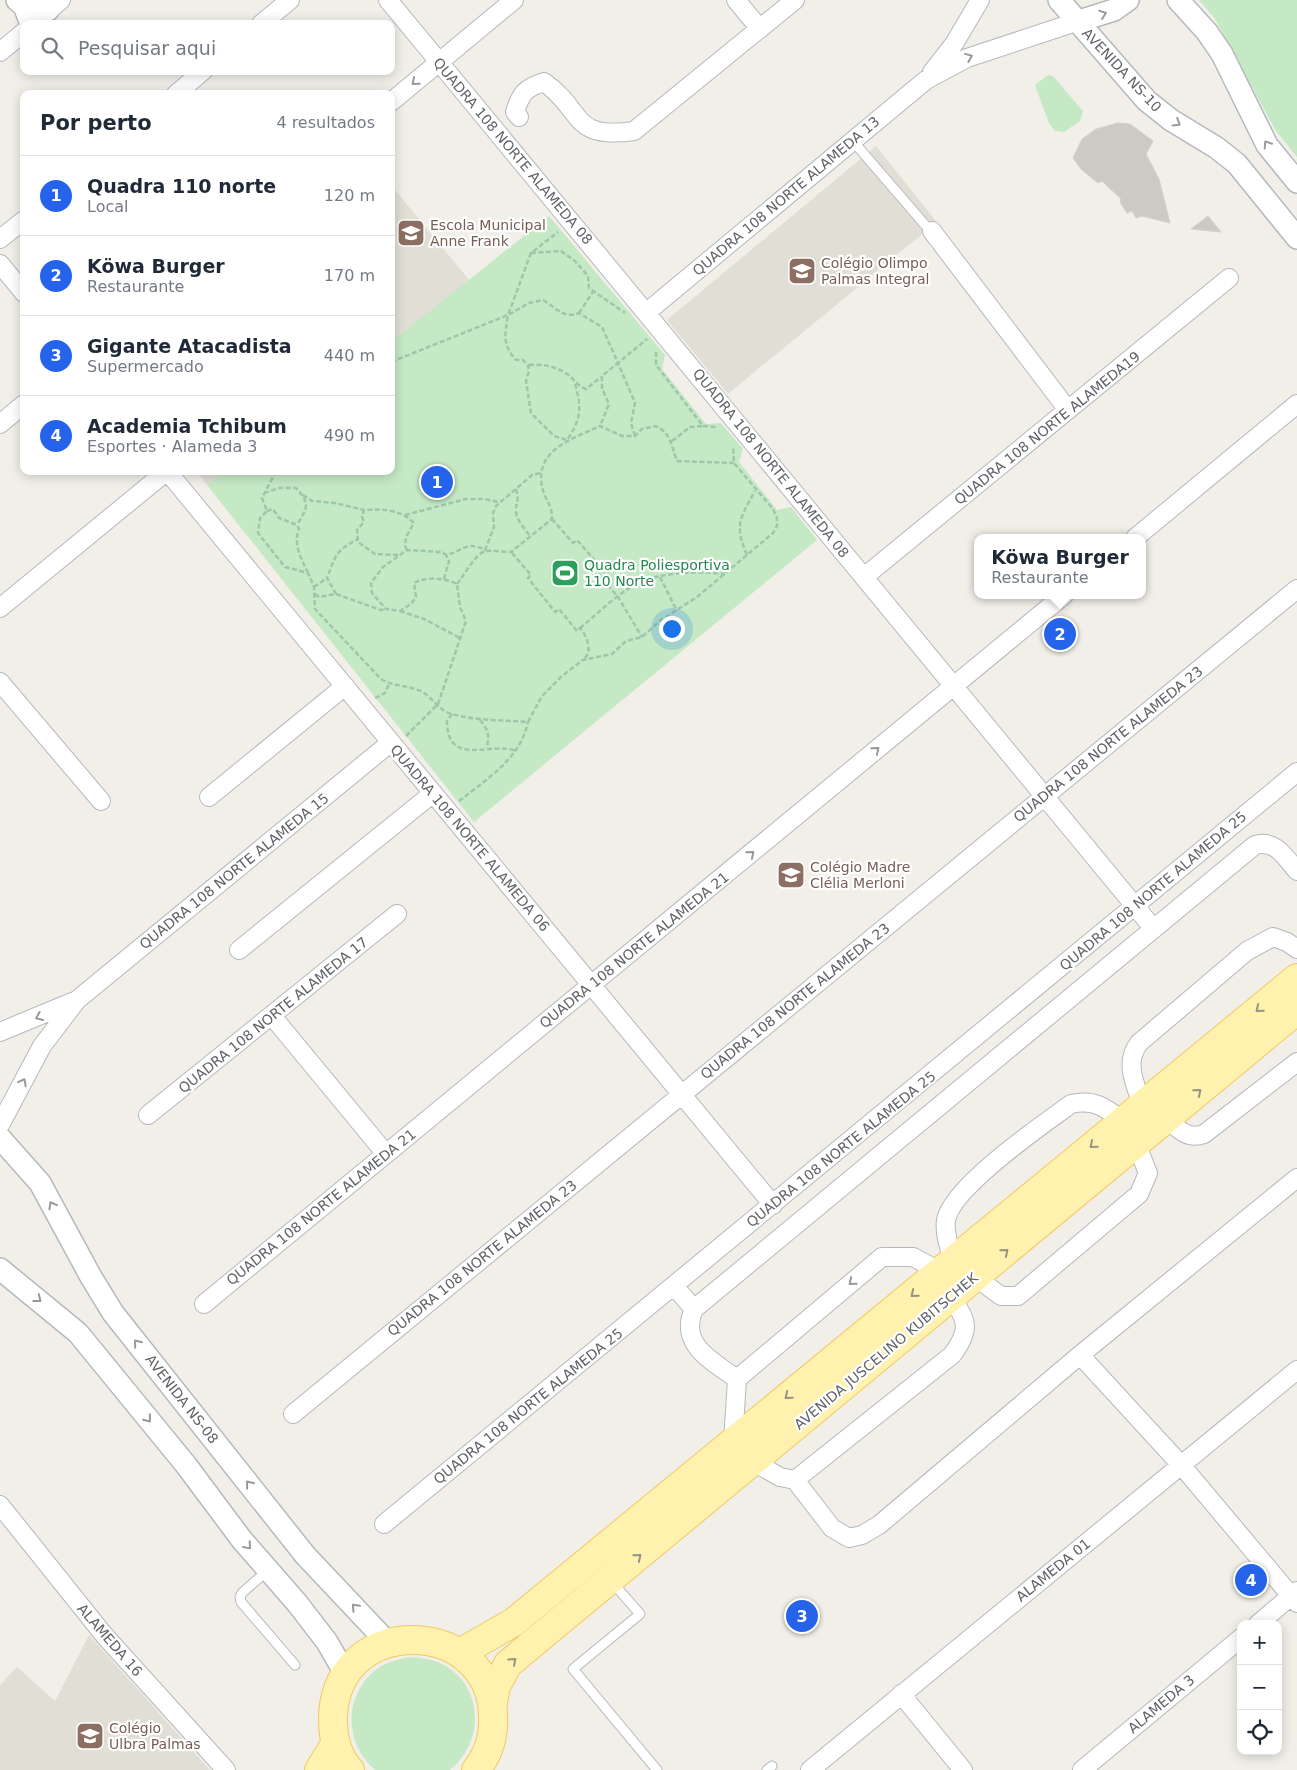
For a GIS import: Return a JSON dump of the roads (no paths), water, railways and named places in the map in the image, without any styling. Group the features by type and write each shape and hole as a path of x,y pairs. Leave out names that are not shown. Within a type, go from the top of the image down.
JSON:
{"main road":[{"name":"AVENIDA JUSCELINO KUBITSCHEK","path":"460,1653 514,1622 733,1442 956,1270 1134,1123 1297,978"},
{"name":"AVENIDA JUSCELINO KUBITSCHEK","path":"1134,1123 1167,1118 1297,1010"},
{"name":"AVENIDA JUSCELINO KUBITSCHEK","path":"493,1703 496,1686 508,1664 754,1462 950,1297 956,1270"},
{"path":"350,1770 335,1744 332,1720 336,1696 346,1675 358,1661 372,1650 388,1643 412,1639 437,1642 460,1653 479,1672 486,1684 493,1703 494,1733 483,1767"},
{"path":"319,1770 335,1744"}],"street":[{"path":"266,20 290,0"},
{"name":"QUADRA 108 NORTE ALAMEDA 08","path":"388,0 1153,928"},
{"path":"395,99 514,0"},
{"path":"736,0 760,29"},
{"path":"519,117 515,112 520,95 532,86 544,82 552,88 584,126 596,132 614,134 634,131 795,0"},
{"path":"926,80 954,44 980,0"},
{"name":"AVENIDA NS-10","path":"1059,0 1076,22 1147,101 1171,120 1217,148 1237,164 1297,238"},
{"path":"926,80 973,56 1114,10 1128,0"},
{"path":"1178,0 1222,54 1267,145 1297,182"},
{"path":"0,52 20,35"},
{"path":"181,90 198,75"},
{"name":"QUADRA 108 NORTE ALAMEDA 13","path":"647,312 926,80"},
{"path":"0,240 20,223"},
{"path":"929,228 1068,410"},
{"path":"0,264 20,288"},
{"name":"QUADRA 108 NORTE ALAMEDA19","path":"864,577 1230,278"},
{"path":"1139,534 1297,404"},
{"path":"0,424 20,407"},
{"path":"0,608 162,475"},
{"name":"QUADRA 108 NORTE ALAMEDA 06","path":"170,475 345,686 398,739 432,794 773,1205"},
{"name":"QUADRA 108 NORTE ALAMEDA 23","path":"293,1414 1297,589"},
{"name":"QUADRA 108 NORTE ALAMEDA 21","path":"204,1304 1059,599"},
{"path":"0,682 101,801"},
{"path":"209,797 345,686"},
{"name":"QUADRA 108 NORTE ALAMEDA 15","path":"77,1000 398,739"},
{"name":"QUADRA 108 NORTE ALAMEDA 25","path":"384,1524 1297,772"},
{"path":"239,950 432,794"},
{"path":"737,1379 698,1348 692,1339 688,1330 694,1309 1255,844 1262,842 1274,845 1297,871"},
{"name":"QUADRA 108 NORTE ALAMEDA 17","path":"148,1116 397,914"},
{"path":"733,1442 737,1379 882,1257 913,1257 956,1270 1001,1296 1018,1296 1139,1194 1148,1173 1134,1123 1130,1061 1133,1052 1140,1043 1247,951 1273,937 1288,942 1297,949"},
{"path":"0,1032 77,1000"},
{"path":"0,1125 42,1046 77,1000"},
{"path":"272,1016 386,1154"},
{"path":"1167,1118 1185,1134 1193,1137 1204,1134 1297,1062"},
{"path":"956,1270 946,1230 946,1218 967,1186 1070,1104 1085,1102 1103,1106 1134,1123"},
{"name":"AVENIDA NS-08","path":"0,1138 40,1183 113,1313 305,1555 388,1643"},
{"path":"754,1462 780,1477 795,1480 832,1528 849,1538 862,1535 879,1525 1080,1355 1297,1178"},
{"path":"0,1269 78,1333 327,1642 346,1675"},
{"path":"674,1286 694,1309"},
{"path":"795,1480 952,1355 964,1339 966,1325 964,1315 950,1297"},
{"path":"1080,1355 1182,1466 1295,1597 1263,1620"},
{"name":"ALAMEDA 01","path":"810,1770 1297,1370"},
{"name":"ALAMEDA 16","path":"0,1505 104,1635 226,1770"},
{"name":"ALAMEDA 3","path":"1082,1770 1237,1641"},
{"path":"901,1694 963,1770"}],"lane":[{"path":"852,140 929,228"},
{"path":"268,1570 242,1593 240,1597 241,1602 295,1665"},
{"path":"611,1580 640,1614 573,1669 656,1770"}],"place":[{"name":"Escola Municipal Anne Frank","path":"411,233"},
{"name":"Colégio Olimpo Palmas Integral","path":"802,271"},
{"name":"Quadra 110 norte","path":"437,482"},
{"name":"Quadra Poliesportiva 110 Norte","path":"565,573"},
{"name":"Köwa Burger","path":"1060,634"},
{"name":"Colégio Madre Clélia Merloni","path":"791,875"},
{"name":"Academia Tchibum","path":"1251,1580"},
{"name":"Gigante Atacadista","path":"802,1616"},
{"name":"Colégio Ulbra Palmas","path":"90,1736"}]}
